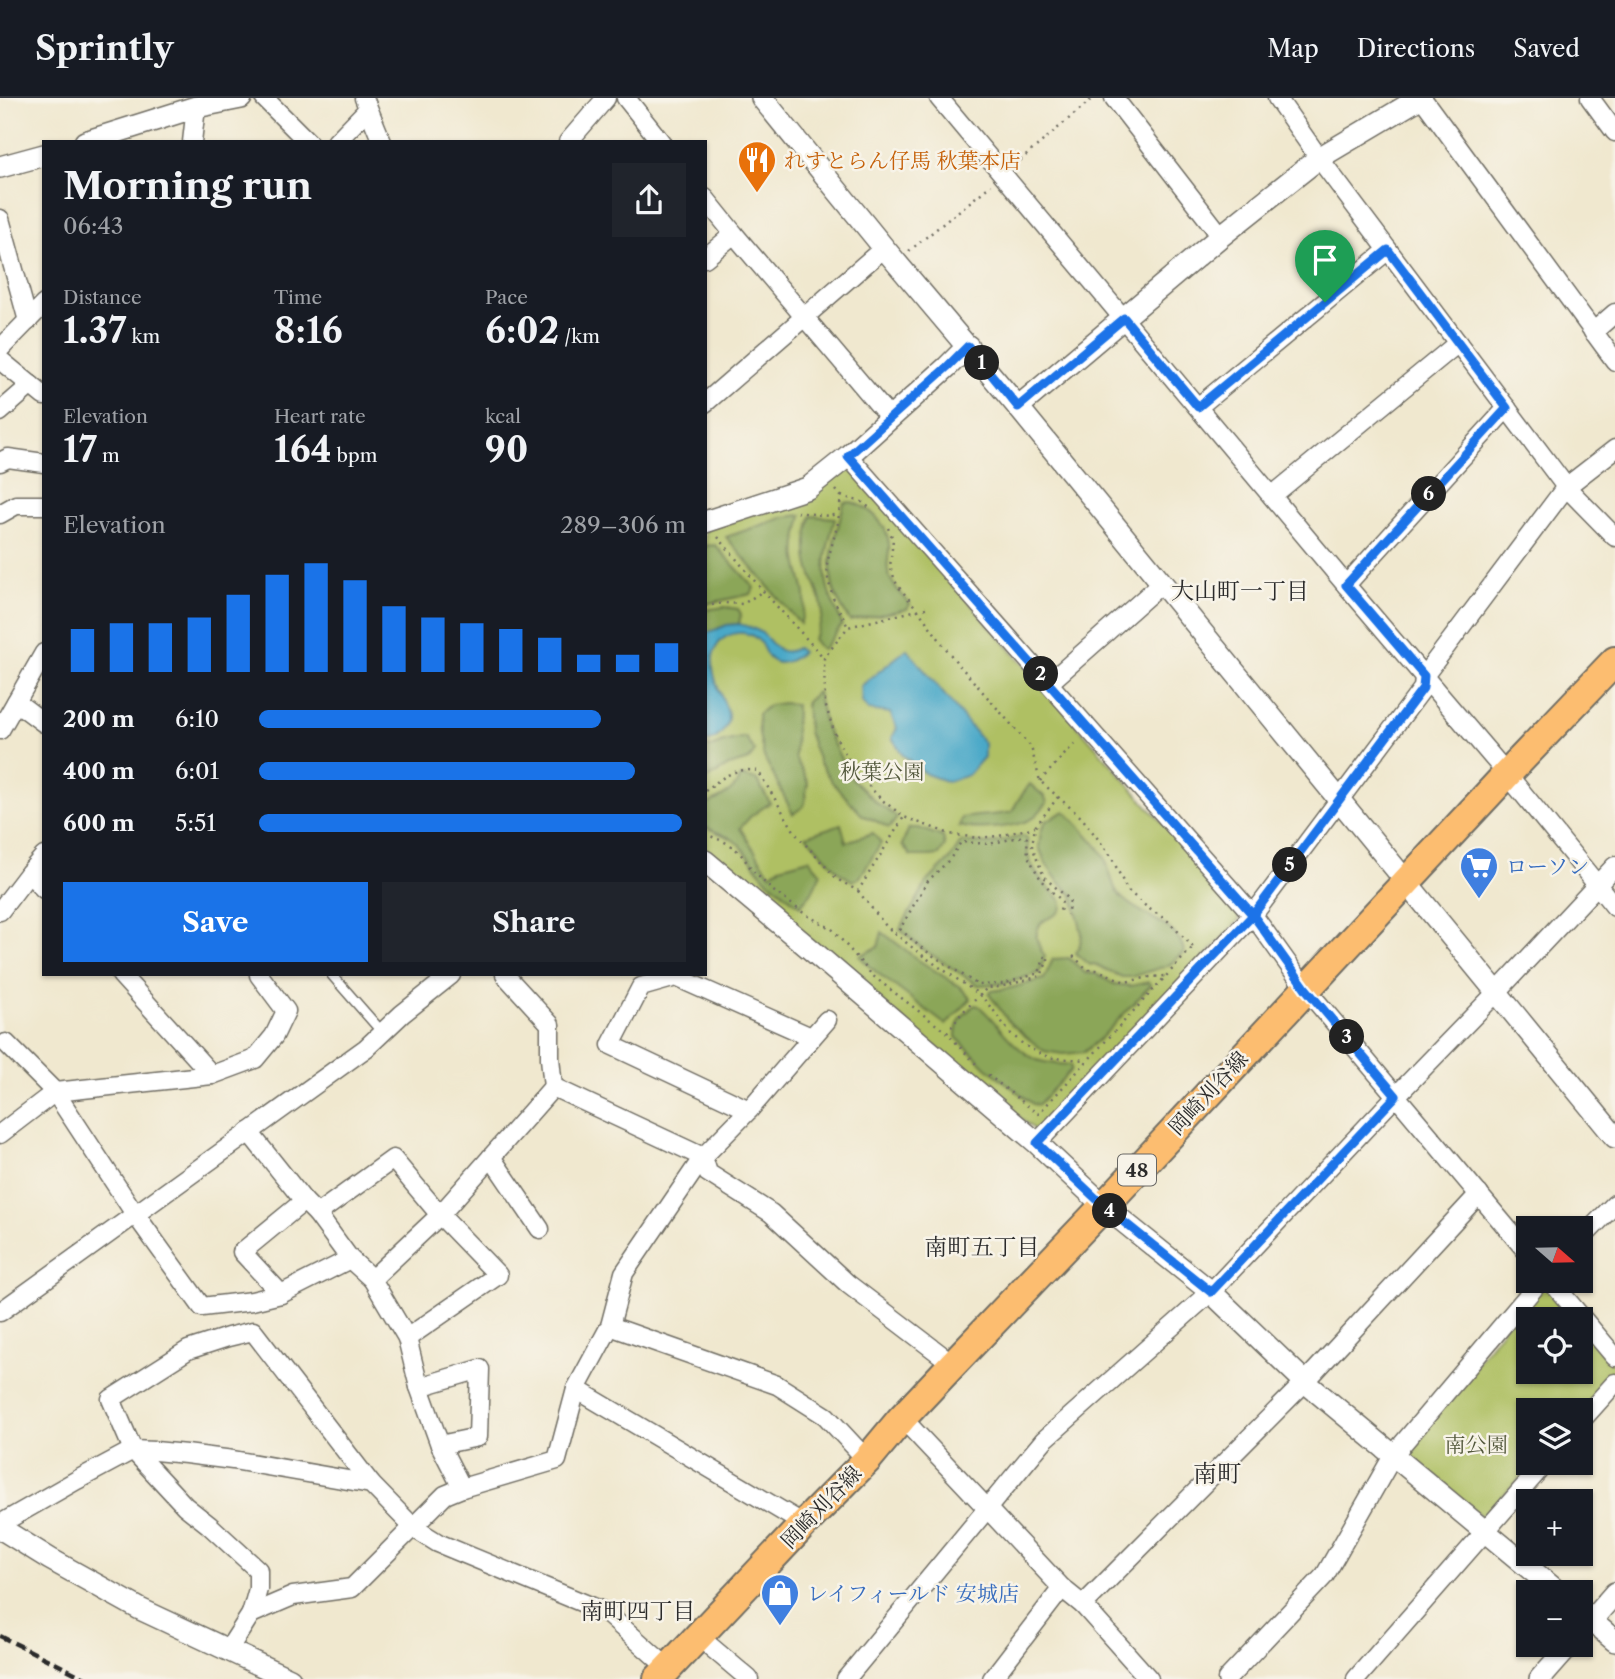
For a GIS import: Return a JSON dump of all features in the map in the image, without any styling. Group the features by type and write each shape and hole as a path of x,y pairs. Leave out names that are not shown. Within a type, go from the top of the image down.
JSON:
{"main road":[{"name":"岡崎刈谷線","path":"663,1674 867,1460 902,1418 1615,661"}],"street":[{"path":"91,140 195,103 241,98"},
{"path":"264,98 306,140"},
{"path":"570,140 606,98"},
{"path":"626,98 659,140"},
{"path":"762,98 1615,1137"},
{"path":"939,98 1507,774 1615,907"},
{"path":"1114,98 1221,236"},
{"path":"1277,98 1566,487 1615,537"},
{"path":"1018,407 1221,236 1319,158 1421,98 1615,361"},
{"path":"1590,98 1615,132"},
{"path":"192,140 195,103"},
{"path":"338,140 366,104 381,140"},
{"path":"0,167 42,156"},
{"path":"707,200 890,418"},
{"path":"0,219 28,321"},
{"path":"707,256 734,234"},
{"path":"707,401 884,248"},
{"path":"1198,407 1388,250"},
{"path":"0,349 42,306"},
{"path":"1593,332 1615,313"},
{"path":"1273,495 1458,343"},
{"path":"711,530 808,488 848,456 968,346"},
{"path":"0,360 37,390 0,412"},
{"path":"1346,585 1507,408"},
{"path":"1037,1143 1253,915 1423,688 1424,676 1566,487 1615,449"},
{"path":"848,456 1253,915 1306,989 1516,1239"},
{"path":"0,462 8,458 42,463"},
{"path":"0,514 16,505 42,505"},
{"path":"1049,683 1162,583"},
{"path":"0,729 42,656"},
{"path":"16,702 42,722"},
{"path":"0,911 42,858"},
{"path":"707,863 1037,1143 1104,1206 1211,1292 1305,1382 1544,1580"},
{"path":"846,1679 1044,1440 1211,1292 1615,866"},
{"path":"29,873 42,887"},
{"path":"122,976 212,1075"},
{"path":"0,1133 55,1092 212,1075 255,1059 274,1036 286,1011 260,976"},
{"path":"0,1312 355,1057 402,1014 450,976"},
{"path":"372,1279 440,1215 553,1087 551,1024 506,976"},
{"path":"749,1110 611,1045 641,988 676,977 811,1037"},
{"path":"251,1615 293,1596 352,1588 446,1495 557,1460 576,1389 610,1326 624,1273 703,1157 749,1110 827,1020"},
{"path":"6,1043 55,1092 135,1214 202,1307 253,1301 281,1294 350,1259"},
{"path":"553,1087 703,1157 708,1173 771,1213 848,1284 953,1364"},
{"path":"249,1132 350,1259 372,1279 407,1338 419,1387 440,1445 462,1488"},
{"path":"491,1157 540,1229"},
{"path":"281,1294 242,1252 393,1159 440,1215 498,1275 407,1338"},
{"path":"1083,1605 1305,1382 1479,1195"},
{"path":"1593,1227 1615,1204"},
{"path":"1227,1679 1325,1575 1394,1454 1530,1293"},
{"path":"1561,1293 1615,1357"},
{"path":"610,1326 777,1385 826,1416 867,1460"},
{"path":"228,1650 251,1615 258,1589 258,1570 185,1506 133,1450 111,1399 188,1350 253,1331 371,1484 414,1528 438,1543 605,1612 663,1674"},
{"path":"419,1387 480,1369 478,1437 440,1445"},
{"path":"1593,1407 1615,1382"},
{"path":"576,1389 804,1524"},
{"path":"902,1418 1062,1588 1083,1605 1149,1679"},
{"path":"290,1679 140,1609 50,1559 0,1526 133,1450 186,1454 371,1484"},
{"path":"1356,1679 1535,1475"},
{"path":"992,1679 1062,1588"},
{"path":"1593,1614 1615,1593"},
{"path":"1593,1628 1615,1641"},
{"path":"698,1636 749,1679"},
{"path":"1540,1679 1559,1657"}],"lane":[{"path":"333,976 382,1032"}],"path":[{"path":"824,475 841,496 862,502 873,509"},
{"path":"841,496 838,523 827,563 833,598 848,627"},
{"path":"797,512 828,516 838,514"},
{"path":"888,526 893,539 890,567 897,585 953,658 1031,747 1040,781 1082,818 1111,856 1127,890 1168,921 1208,964"},
{"path":"711,530 824,658"},
{"path":"707,606 743,604 763,592"},
{"path":"926,608 848,627 824,658 825,704 836,737 865,782 904,817 950,834 977,838 999,836 1035,827"},
{"path":"1040,781 1089,729"},
{"path":"707,789 723,777 743,769 758,771 796,834 837,879 858,891 886,926 919,953 980,995 1010,1033 1024,1045 1053,1058 1088,1060"},
{"path":"1058,797 1035,827 1032,846 1044,877 1070,900 1067,915"},
{"path":"858,891 904,817"},
{"path":"707,835 732,846 772,890 832,929 873,976 947,1033 980,1068 1038,1114 1193,947"},
{"path":"947,1033 961,1014 987,988 1041,976 1047,957 1039,973 1003,984 978,985 920,947 900,929 927,882 950,859 961,842 989,844 1024,836 1027,838 1028,856 1038,875 1061,900 1059,914"},
{"path":"1073,956 1088,970 1098,970 1125,982 1166,976"}],"green space":[{"name":"秋葉公園","path":"843,468 852,469 1240,911 1239,920 1038,1133 807,939 707,851 707,529"},
{"path":"850,502 871,512 885,530 889,544 889,577 910,604 907,609 850,621 839,603 832,584 831,561 844,503"},
{"path":"802,515 797,559 805,604 800,624 726,537 785,517"},
{"path":"811,516 835,518 825,568 831,598 842,625 823,649 813,639 819,628 822,610 808,560 807,541"},
{"path":"715,545 754,588 751,594 707,604 707,546"},
{"path":"724,607 738,609 741,614 739,624 727,625 707,633 707,610"},
{"path":"817,692 826,729 850,777 897,818 889,828 863,816 832,782 819,762 808,732 806,702"},
{"path":"769,705 796,705 795,757 808,783 804,806 793,814 764,757 759,734 758,714"},
{"path":"745,737 755,751 749,760 729,766 707,779 707,746"},
{"path":"741,776 757,780 770,803 751,816 740,828 770,874 780,867 809,859 821,873 812,892 800,906 765,878 740,845 707,828 707,805 731,791"},
{"path":"1030,784 1045,797 1047,803 1031,819 996,828 959,826 962,818 1012,812"},
{"path":"1065,811 1101,851 1113,884 1124,900 1165,925 1180,941 1184,952 1169,965 1131,977 1122,977 1094,964 1090,965 1076,953 1082,934 1073,895 1046,864 1039,847 1041,831 1046,821"},
{"path":"841,824 846,842 873,833 881,843 860,877 853,881 840,873 806,836"},
{"path":"909,828 919,828 943,837 945,846 939,855 911,856 902,845"},
{"path":"1024,836 1027,838 1028,855 1033,868 1061,900 1062,908 1038,928 1038,942 1045,956 1039,973 1003,984 978,985 920,947 900,929 927,882 950,859 961,842 989,844"},
{"path":"882,932 960,987 971,999 946,1025 859,956 878,947"},
{"path":"1069,958 1085,973 1096,974 1114,984 1131,986 1148,982 1151,985 1101,1038 1084,1052 1063,1054 1044,1051 1010,1023 989,994 992,991 1044,979 1053,959"},
{"path":"975,1005 1028,1055 1045,1062 1071,1065 1071,1070 1038,1105 1033,1104 986,1067 956,1037 961,1018"},
{"name":"南公園","path":"1531,1293 1561,1293 1573,1307 1520,1307"},
{"name":"南公園","path":"1516,1311 1516,1384 1593,1384 1593,1331 1615,1357 1615,1381 1593,1404 1593,1398 1516,1398 1516,1475 1523,1475 1482,1517 1406,1451"}],"water":[{"path":"727,625 751,627 762,633 781,651 797,648 802,652 791,660 778,663 769,658 753,636 737,633 723,639 715,650 713,664 728,720 721,733 707,741 707,633"},
{"path":"907,649 984,743 984,757 968,775 948,782 926,774 903,755 892,738 897,728 890,713 868,710 862,702 861,686"}],"railway":[{"path":"0,1636 87,1679"}],"place":[{"name":"れすとらん仔馬 秋葉本店","path":"757,194"},
{"name":"ローソン","path":"1479,900"},
{"name":"レイフィールド 安城店","path":"780,1627"}],"district":[{"name":"大山町一丁目","path":"1240,591"},
{"name":"南町五丁目","path":"982,1247"},
{"name":"南町","path":"1217,1473"},
{"name":"南町四丁目","path":"638,1611"}],"route":[{"path":"1325,302 1198,407 1124,318 1018,407 968,346 848,456 1253,915 1306,989 1396,1096 1211,1292 1104,1206 1037,1143 1253,915 1423,688 1424,676 1346,585 1507,408 1388,250 1325,302"}]}
